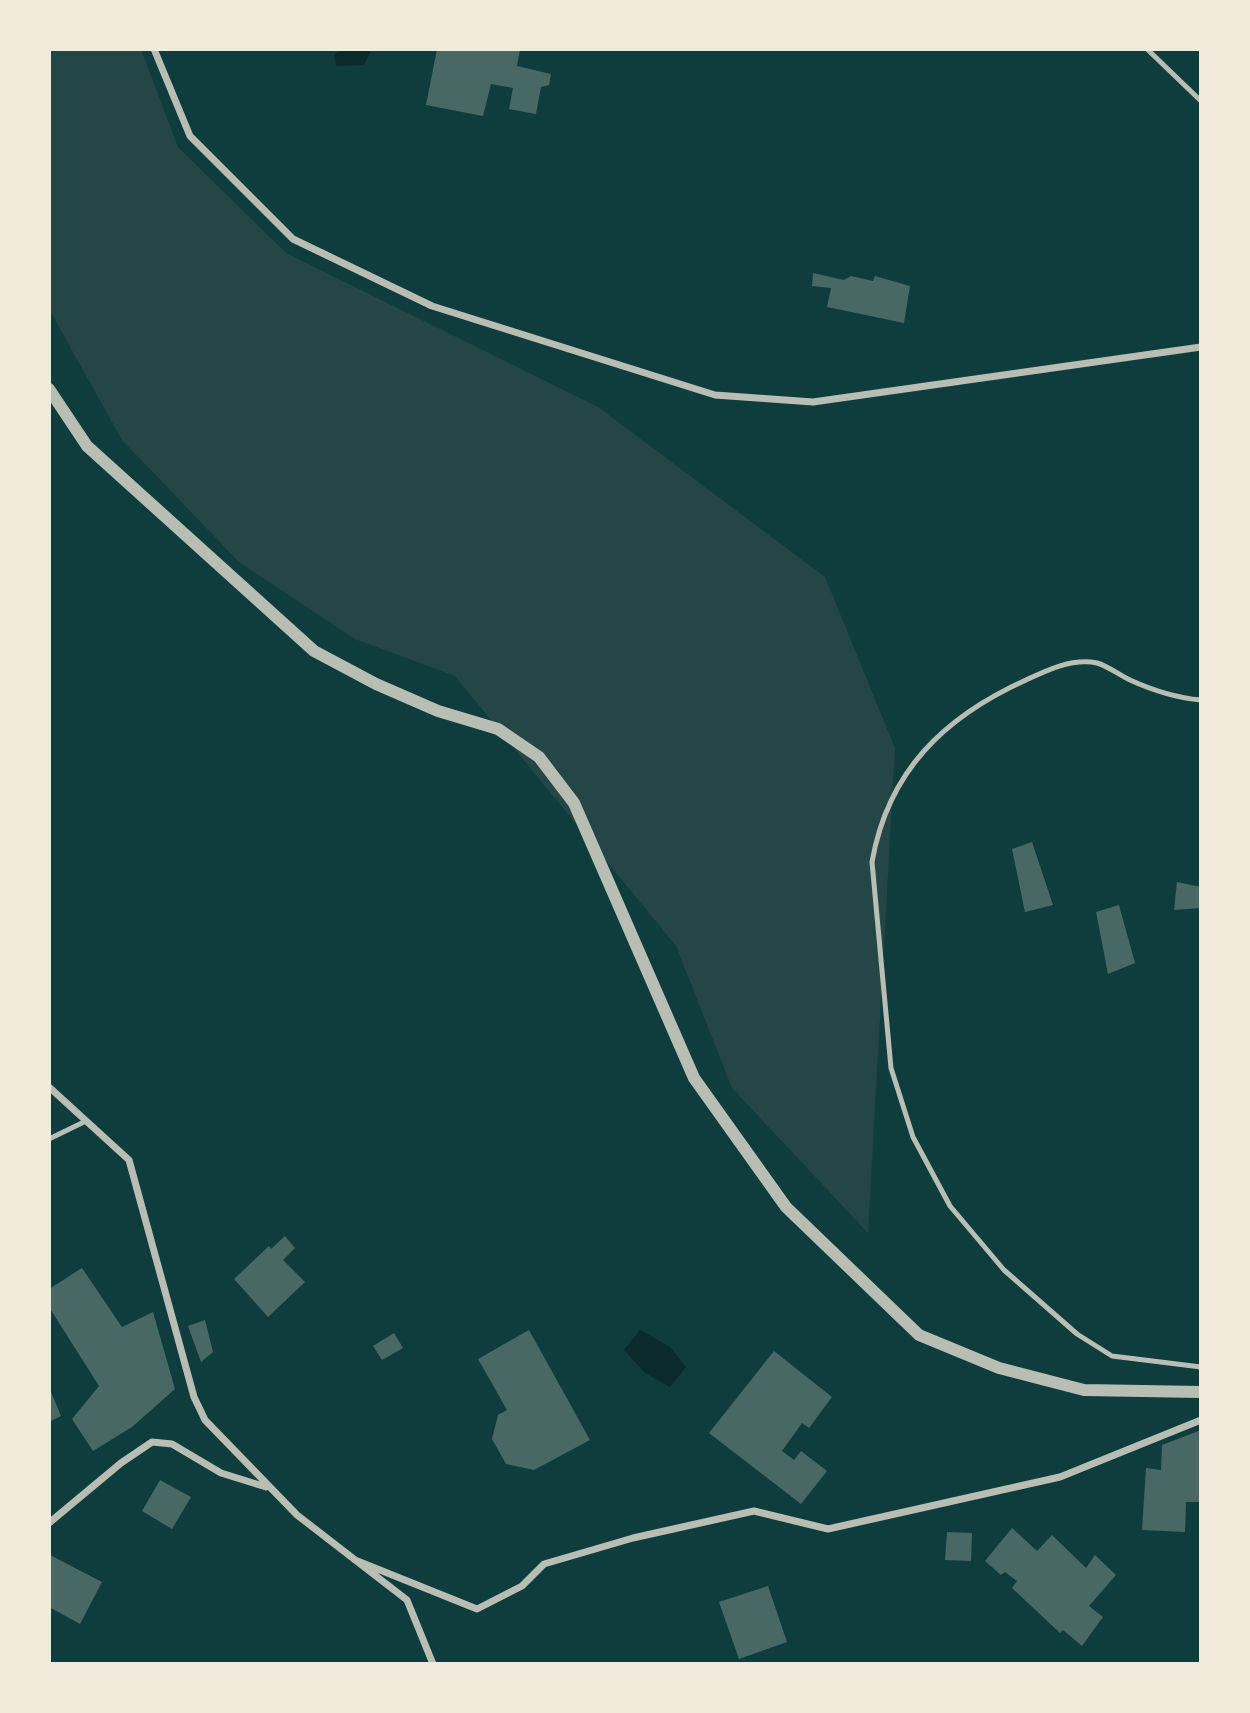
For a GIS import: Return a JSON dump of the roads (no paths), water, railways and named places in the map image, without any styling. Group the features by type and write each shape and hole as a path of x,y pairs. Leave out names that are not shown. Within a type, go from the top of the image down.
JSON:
{"street":[{"path":"154,49 190,136 293,239 432,306 715,395 813,402 1201,346"},
{"path":"49,389 87,446 314,652 376,684 438,711 498,729 539,757 574,803 694,1078 786,1207 919,1335 999,1368 1084,1391 1201,1392"},
{"path":"49,1087 129,1160 194,1397 205,1420 297,1515 407,1601 433,1664"},
{"path":"355,1560 477,1609 522,1587 544,1564 633,1538 754,1511 828,1529 1060,1478 1201,1420"},
{"path":"49,1523 121,1463 152,1443 172,1444 220,1472 270,1488"}],"lane":[{"path":"1147,49 1201,101"},
{"path":"1201,700 1182,699 1096,663 1060,664 1015,685 964,713 928,743 897,788 878,828 872,862 891,1068 913,1137 950,1206 1004,1270 1077,1334 1112,1356 1201,1367"},
{"path":"49,1139 86,1121"}]}
